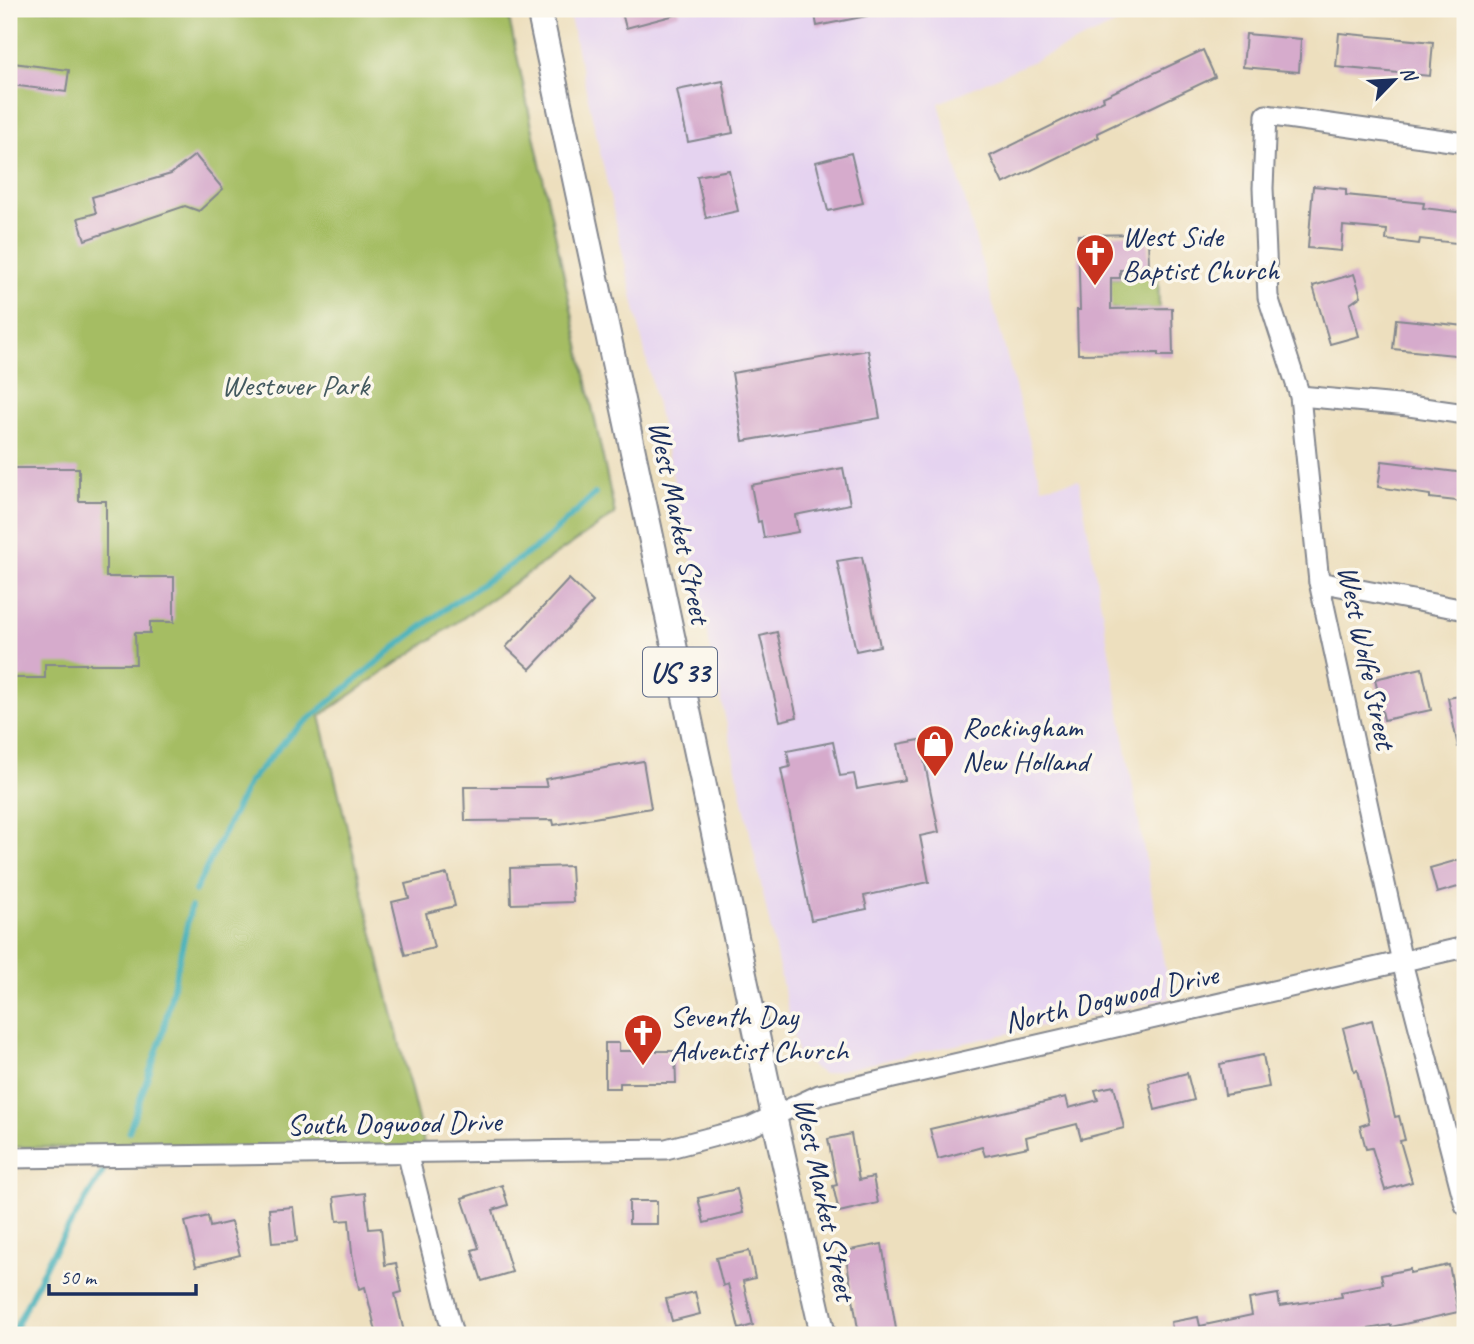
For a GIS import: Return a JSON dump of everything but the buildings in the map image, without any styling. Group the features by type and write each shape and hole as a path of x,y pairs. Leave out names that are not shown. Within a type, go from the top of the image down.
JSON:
{"main road":[{"name":"West Market Street","path":"539,9 823,1335"}],"street":[{"name":"West Wolfe Street","path":"1465,143 1266,115 1263,188 1268,297 1300,397 1319,582 1402,962 1465,1205"},
{"path":"1300,397 1409,406 1465,415"},
{"path":"1319,582 1465,610"},
{"name":"North Dogwood Drive","path":"774,1116 818,1096 1465,947"},
{"name":"South Dogwood Drive","path":"9,1158 666,1149 750,1127 774,1116"},
{"path":"407,1152 453,1335"}],"shaded area":[{"path":"568,9 1150,9 939,103 1042,487 1079,480 1170,998 823,1074 798,1057 691,558"}],"green space":[{"name":"Westover Park","path":"9,9 507,9 615,514 320,716 426,1152 9,1147"},
{"path":"1120,270 1158,270 1159,309 1104,309 1111,278 1119,278"}],"waterway":[{"path":"195,891 249,782 289,736 449,606 540,545 595,494"},
{"path":"129,1131 162,1036 191,907"},
{"path":"12,1335 49,1259 103,1172"}],"place":[{"name":"West Side Baptist Church","path":"1095,287"},
{"name":"Rockingham New Holland","path":"935,778"},
{"name":"Seventh Day Adventist Church","path":"643,1067"}]}
